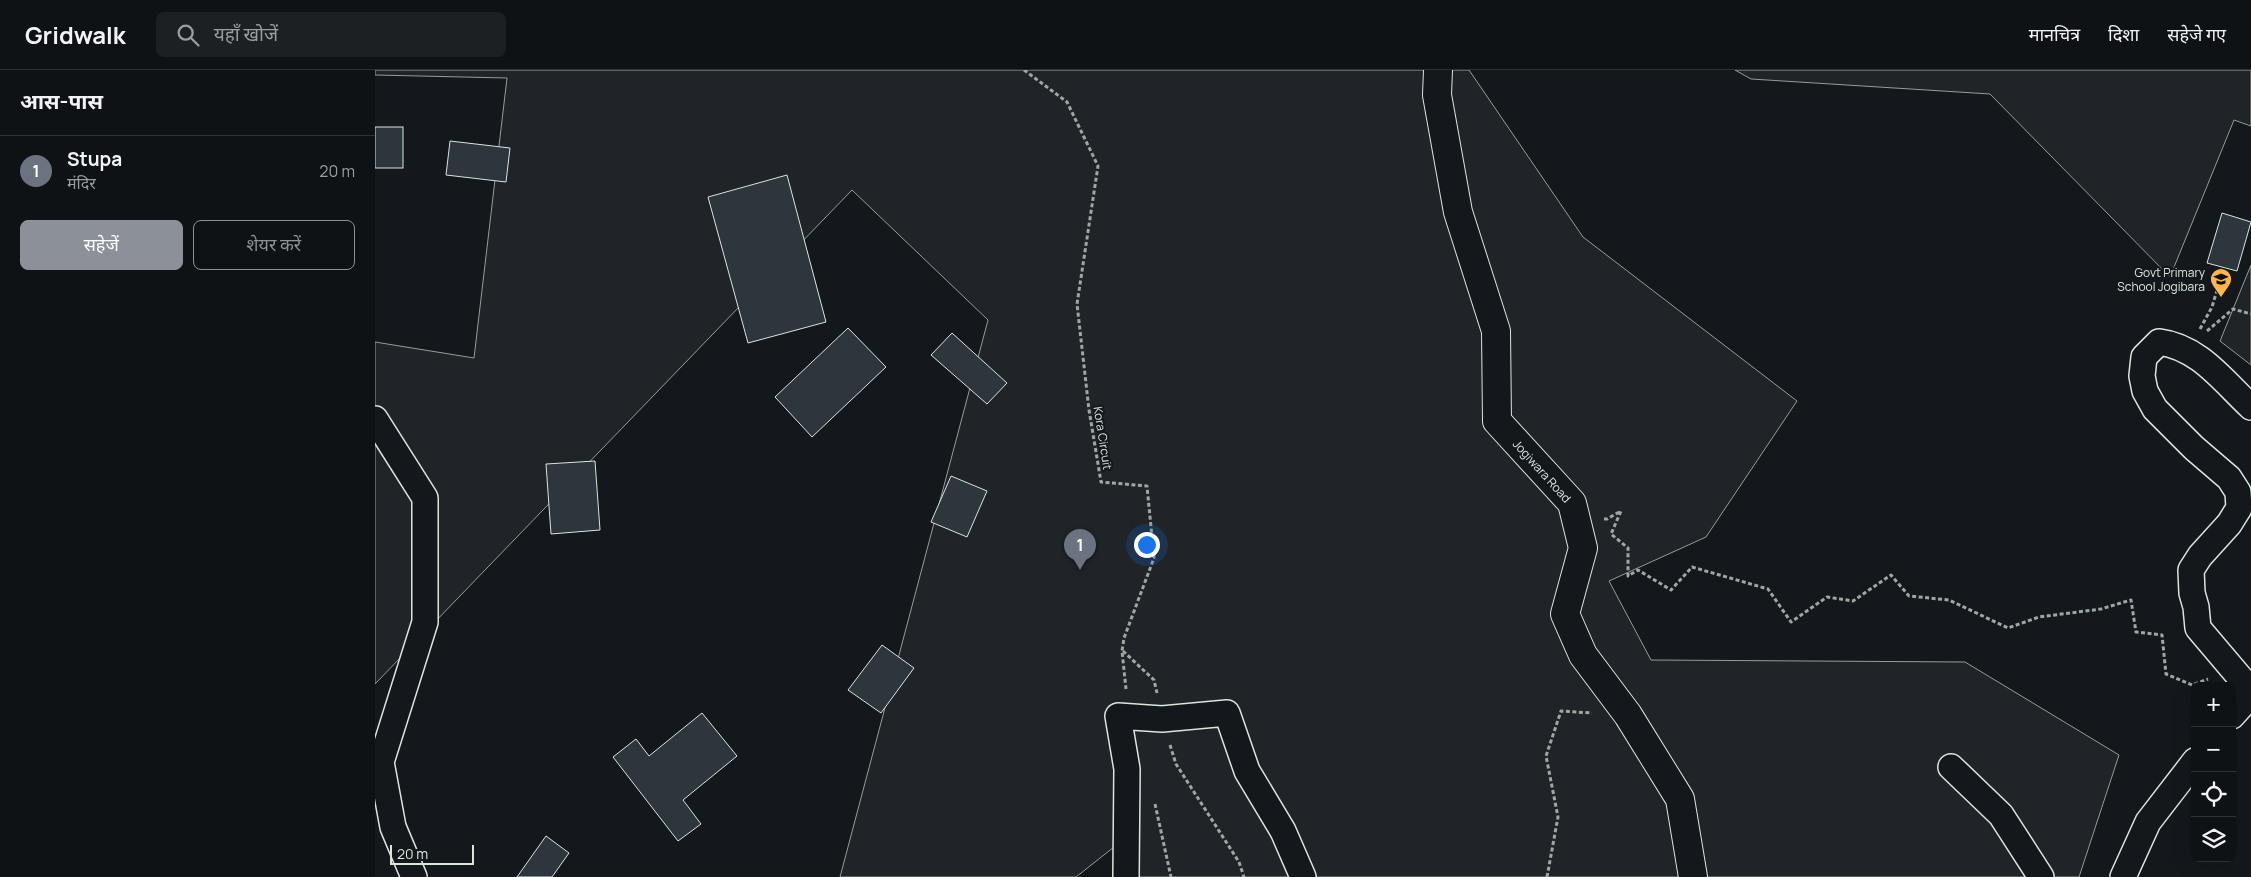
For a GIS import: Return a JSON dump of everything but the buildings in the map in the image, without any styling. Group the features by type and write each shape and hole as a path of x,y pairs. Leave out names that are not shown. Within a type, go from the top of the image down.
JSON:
{"street":[{"name":"Jogiwara Road","path":"1438,70 1437,95 1458,212 1496,331 1497,421 1572,503 1583,548 1565,614 1583,655 1627,715 1680,799 1693,877"},
{"path":"2236,712 2241,706 2248,687 2199,628 2192,593 2191,570 2239,508 2238,492 2229,478 2194,448 2155,409 2145,391 2143,383 2144,357 2159,342 2174,344 2202,359 2251,407"},
{"path":"375,419 425,498 425,622 381,762 393,827 414,877"},
{"path":"1126,877 1127,769 1118,716 1162,719 1227,713 1247,770 1283,831 1303,877"},
{"path":"2123,877 2148,822 2191,766"},
{"path":"1951,767 2001,815 2041,877"}],"path":[{"name":"Kora Circuit","path":"1024,70 1067,102 1098,166 1077,304 1089,410 1101,482 1147,486 1154,558 1124,638 1122,651 1126,692"},
{"path":"2186,350 2212,307 2221,277"},
{"path":"2186,350 2233,309 2251,314"},
{"path":"1598,516 1607,519 1621,512 1611,534 1628,548 1628,576 1638,570 1671,590 1692,567 1749,583 1768,589 1791,622 1827,597 1853,601 1891,575 1909,596 1949,600 2008,628 2039,617 2101,610 2131,600 2136,632 2162,635 2166,674 2192,685 2223,673 2248,687"},
{"path":"1122,651 1154,680 1162,719 1176,764 1239,862 1244,877"},
{"path":"1547,877 1558,817 1546,756 1561,711 1627,715"},
{"path":"1154,797 1171,877"}],"shaded area":[{"path":"375,70 1469,70 1583,237 1797,401 1706,537 1609,581 1651,660 1965,662 2119,755 2079,877 1116,877 1114,847 1076,877 840,877 988,320 852,190 375,684 375,342 474,358 507,78 375,75"},
{"path":"1735,70 2251,70 2251,126 2234,120 2170,277 1990,94 1751,79"},
{"path":"2251,265 2251,365 2220,341"}],"place":[{"name":"Govt Primary School Jogibara","path":"2221,298"},
{"name":"Stupa","path":"1080,570"}]}
